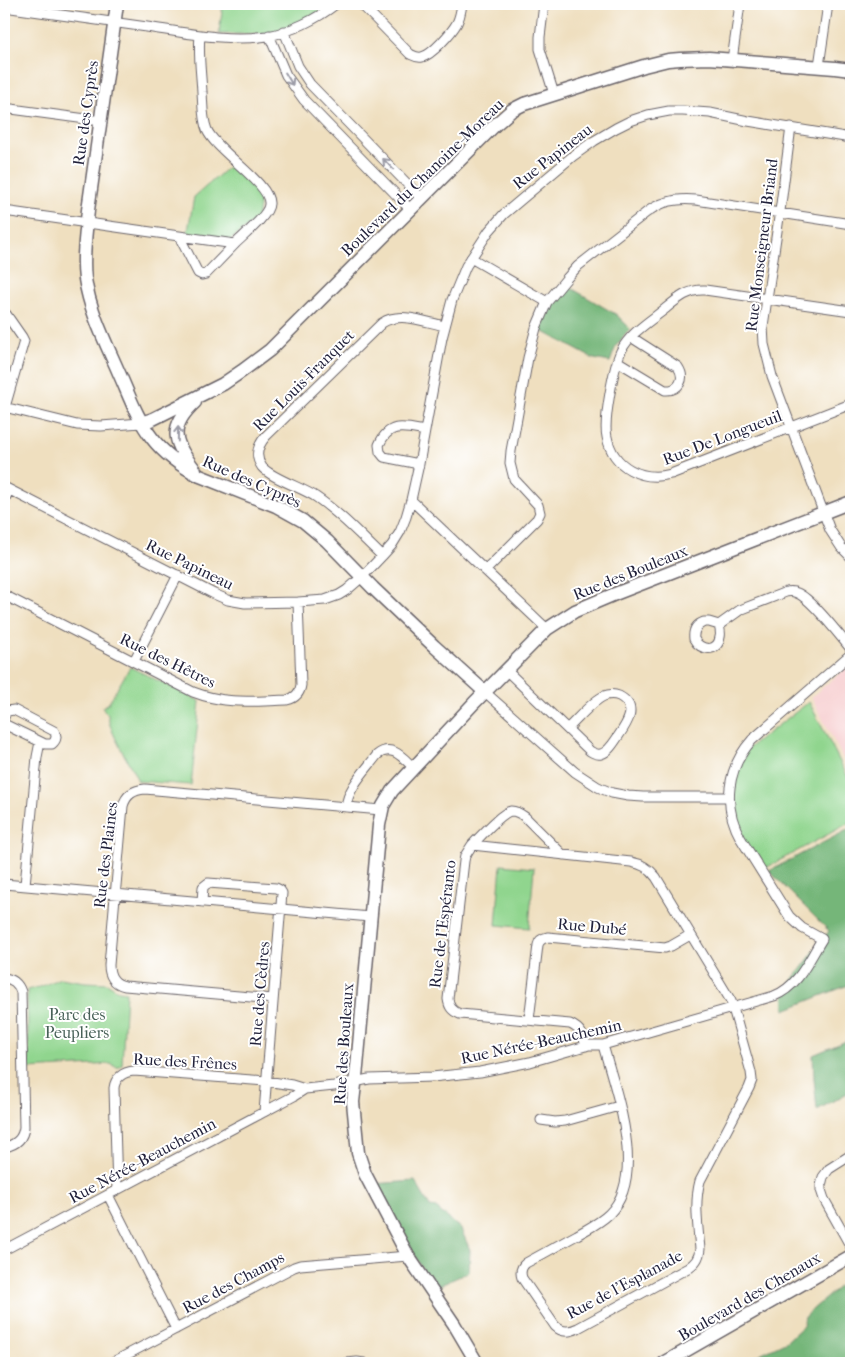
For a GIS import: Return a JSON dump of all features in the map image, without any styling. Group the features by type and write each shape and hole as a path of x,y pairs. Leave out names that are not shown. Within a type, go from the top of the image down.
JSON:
{"street":[{"name":"Rue des Cyprès","path":"117,4 87,223 84,261 85,279 99,325 141,423 152,438 165,453 182,466 200,476 276,506 296,516 319,533 434,646 571,768 598,787 618,794 638,797 729,797"},
{"path":"4,7 200,35 244,38 284,31 320,15 336,4"},
{"path":"361,4 410,54 421,57 430,53 454,29 460,16 462,4"},
{"path":"544,4 540,49 554,94"},
{"path":"732,60 740,4"},
{"path":"819,66 828,4"},
{"path":"284,31 298,66 306,78 422,199"},
{"path":"179,236 198,273 201,275 206,274 269,208 269,200 263,189 214,141 206,129 203,109 200,35"},
{"path":"269,35 291,82 304,100 411,210"},
{"name":"Boulevard du Chanoine-Moreau","path":"204,394 233,378 270,350 519,105 668,60 688,58 732,60 851,70"},
{"path":"4,108 101,121"},
{"name":"Rue Papineau","path":"7,489 214,594 233,601 251,603 298,602 334,597 343,593 362,577 392,545 400,532 411,500 420,464 445,326 456,289 471,258 496,223 519,200 594,141 610,131 630,121 662,112 690,111 710,113 851,138"},
{"name":"Rue Monseigneur Briand","path":"791,128 766,299 763,332 766,354 772,376 830,530 836,541 851,557"},
{"path":"346,144 357,133"},
{"path":"486,570 537,519 540,513 538,505 514,479 510,457 536,328 547,302 578,266 647,212 658,205 674,200 690,199 851,224"},
{"path":"4,212 235,244"},
{"path":"471,258 547,302"},
{"name":"Rue De Longueuil","path":"851,311 704,290 691,291 684,294 631,337 622,349 617,361 606,421 607,437 611,449 617,458 628,468 641,474 655,477 671,474 851,404"},
{"path":"6,314 24,341 4,407 77,425 119,426 153,419 204,394"},
{"name":"Rue Louis-Franquet","path":"382,556 318,498 266,471 258,461 258,449 266,436 382,323 391,318 402,318 445,326"},
{"path":"617,361 665,390 673,389 680,383 682,375 678,367 631,337"},
{"path":"200,476 181,452 177,441 177,434 182,416 204,394"},
{"path":"420,464 384,457 380,452 379,445 387,433 395,428 403,427 425,431"},
{"path":"4,501 7,489"},
{"path":"411,500 548,629"},
{"name":"Rue des Bouleaux","path":"477,1363 454,1324 408,1256 368,1181 360,1162 357,1148 353,1102 381,810 392,791 506,670 548,629 575,611 598,600 851,502"},
{"path":"134,661 178,575"},
{"path":"719,625 740,610 793,591 810,602 851,650"},
{"name":"Rue des Hêtres","path":"4,595 193,692 215,700 233,702 290,699 299,693 301,685 298,602"},
{"path":"729,797 732,777 748,745 761,731 851,654"},
{"path":"506,670 567,730 595,754 600,754 610,747 629,718 630,709 621,697 612,694 606,695 599,699 567,730"},
{"path":"4,717 7,711 14,710 55,732 56,739 52,744 48,745 4,724"},
{"path":"25,885 40,742"},
{"path":"346,807 351,790 382,751 390,750 395,752 414,768"},
{"name":"Rue des Plaines","path":"273,999 125,986 119,985 112,978 109,969 115,894 123,806 127,797 132,792 145,789 381,810"},
{"name":"Rue Nérée-Beauchemin","path":"4,1250 305,1089 334,1086 373,1078 432,1077 480,1072 511,1066 586,1046 603,1045 774,996 785,991 795,982 822,939 802,928 785,910 735,829 729,797"},
{"name":"Rue de l'Espéranto","path":"563,855 525,817 520,813 512,811 503,815 472,845 464,861 448,999 449,1005 460,1014 570,1024 581,1032 586,1046"},
{"name":"Rue de l'Espéranto","path":"472,845 631,862 649,869 656,877 734,1007"},
{"path":"202,902 203,887 208,883 269,887 278,888 281,891 281,908"},
{"path":"4,884 370,917"},
{"name":"Rue des Cèdres","path":"264,1112 281,908"},
{"name":"Rue Dubé","path":"529,1020 538,945 542,938 665,948 690,935"},
{"path":"4,978 18,984 21,996 24,1127 23,1135 17,1142 11,1146 4,1147"},
{"name":"Rue de l'Esplanade","path":"603,1045 626,1138 628,1159 626,1179 620,1199 609,1214 601,1220 526,1263 523,1265 521,1272 522,1278 538,1302 555,1326 561,1330 569,1331 578,1328 696,1262 700,1249 697,1197 700,1182 752,1080 734,1007"},
{"name":"Rue des Frênes","path":"117,1190 114,1088 115,1082 123,1074 134,1070 266,1081 305,1089"},
{"path":"541,1120 564,1121 619,1106"},
{"path":"851,1155 832,1166 826,1173 822,1181 821,1190 824,1199 851,1247"},
{"path":"108,1195 176,1329"},
{"name":"Rue des Champs","path":"111,1363 297,1266 408,1256"},
{"name":"Boulevard des Chenaux","path":"664,1363 851,1256"},
{"path":"347,1363 364,1363"}],"shaded area":[{"path":"851,664 851,774 811,697"}],"green space":[{"path":"223,4 327,4 319,12 278,34 219,34"},
{"path":"233,163 261,193 257,219 225,244 187,236 194,197"},
{"path":"566,285 617,315 630,329 616,346 610,362 594,359 540,330 551,305"},
{"path":"130,667 200,701 191,785 138,781 120,748 108,715 102,707 108,704"},
{"path":"809,702 851,783 851,822 762,870 740,837 726,795 742,753"},
{"path":"851,828 851,984 785,1010 784,992 829,931 769,871"},
{"path":"501,865 534,868 529,928 496,925"},
{"name":"Parc des Peupliers","path":"60,978 107,983 119,991 126,992 122,1065 117,1068 111,1064 29,1069 27,990 43,986"},
{"path":"851,1039 851,1091 817,1110 813,1055"},
{"path":"415,1181 430,1207 436,1208 461,1229 470,1250 469,1272 434,1288 373,1184"},
{"path":"851,1264 851,1363 741,1363 787,1341 803,1326 805,1316 841,1285"}]}
